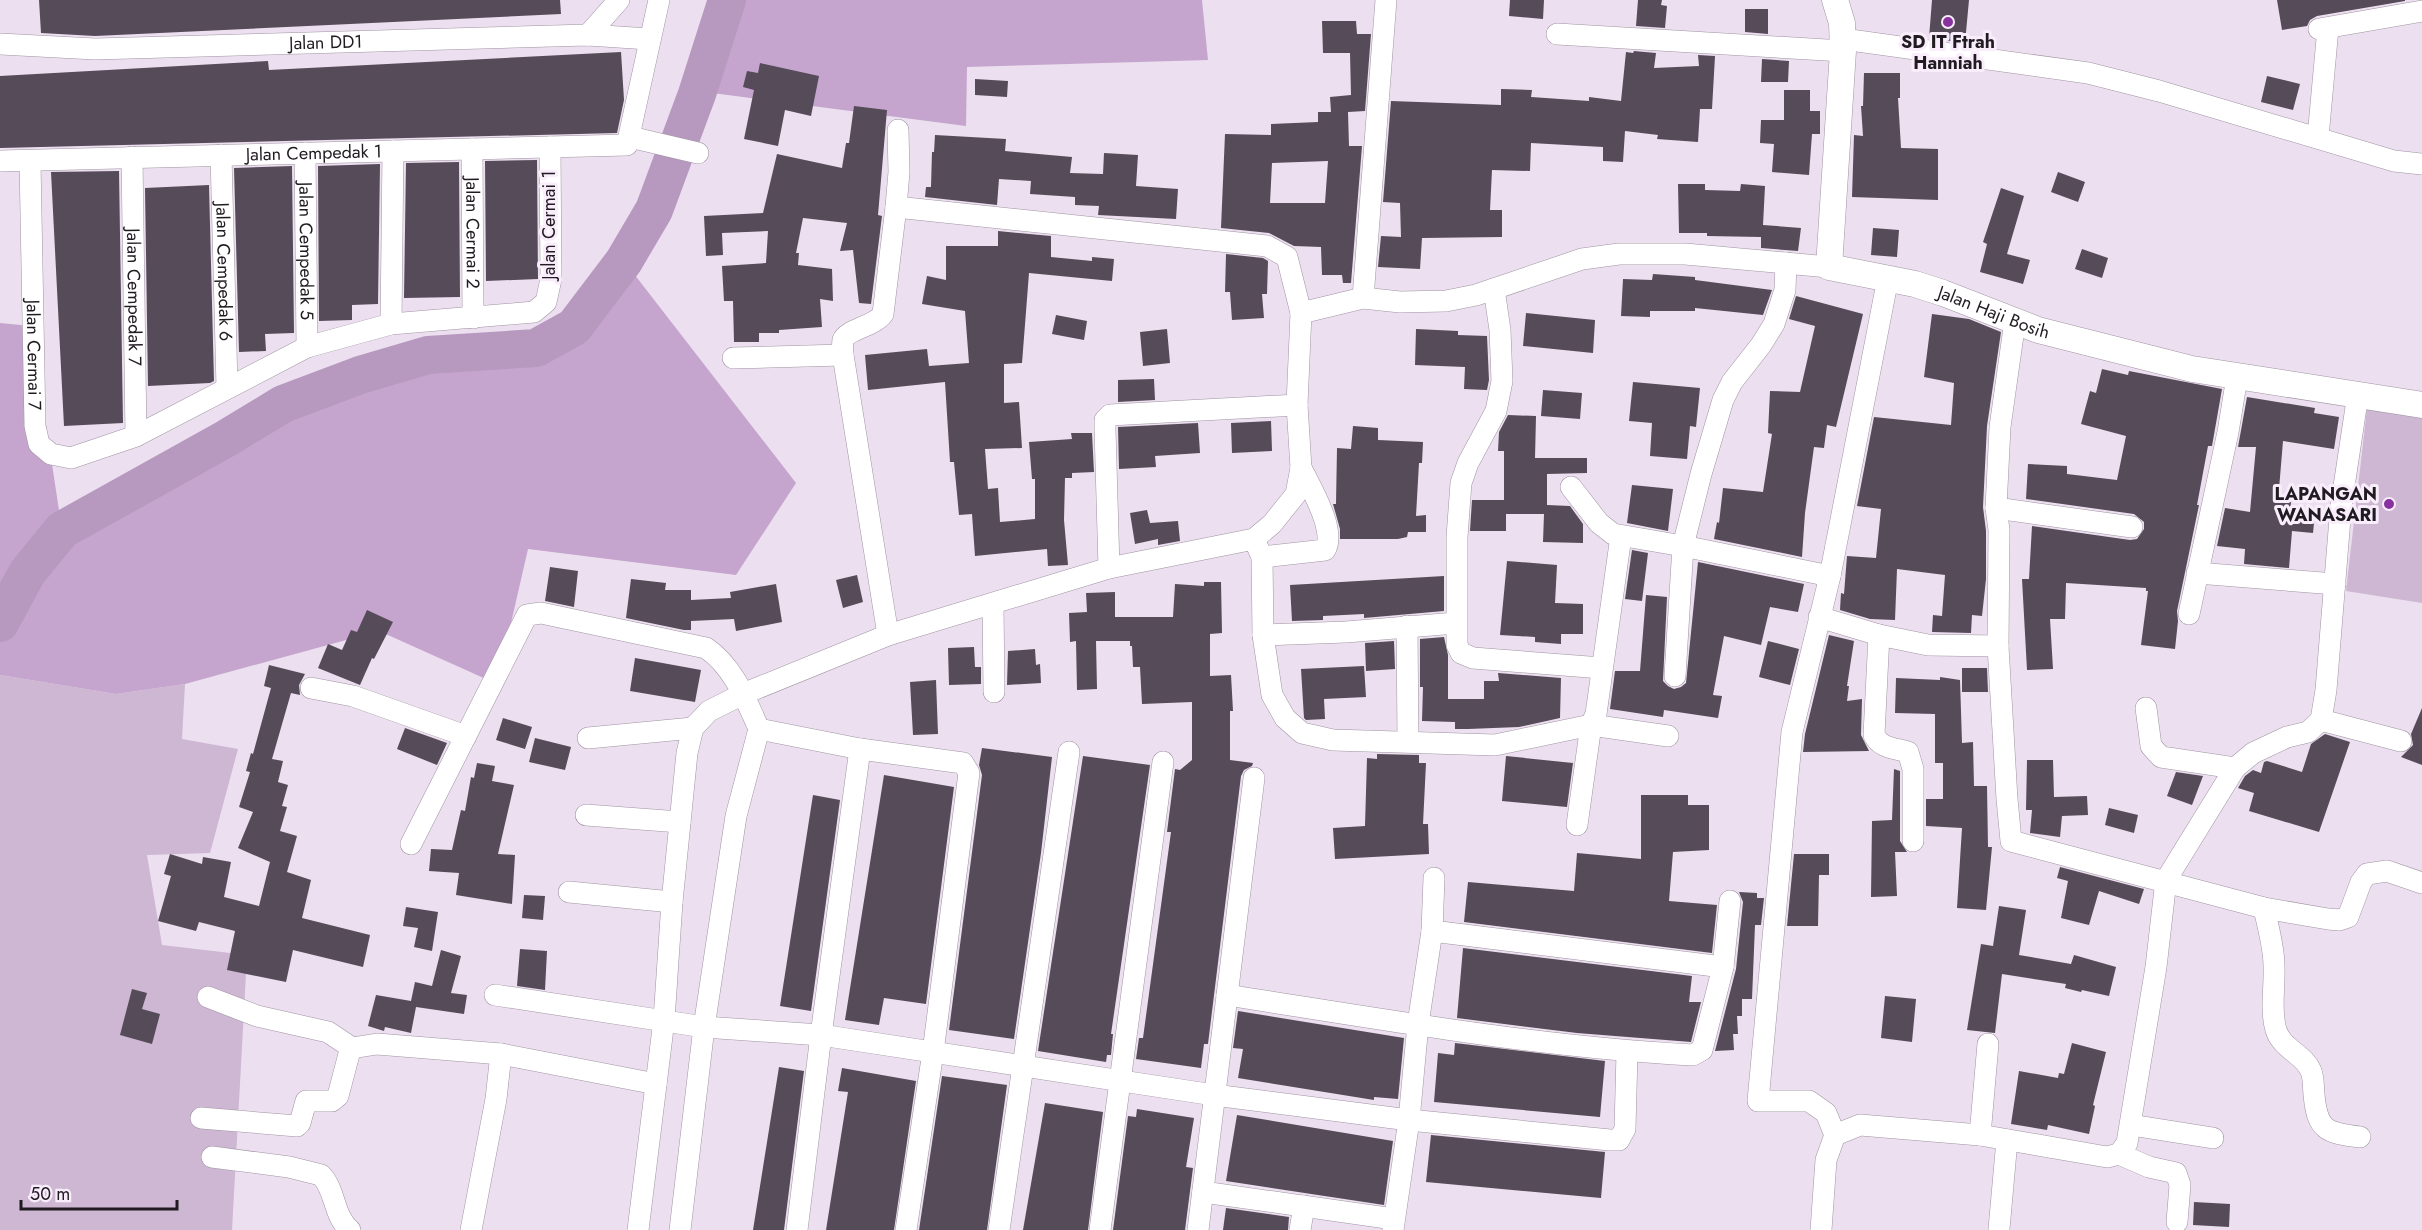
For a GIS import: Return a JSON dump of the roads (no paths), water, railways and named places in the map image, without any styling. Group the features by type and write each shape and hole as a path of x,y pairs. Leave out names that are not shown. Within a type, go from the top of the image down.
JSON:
{"main road":[{"path":"1829,267 1843,45 1842,23 1835,0"},
{"name":"Jalan Haji Bosih","path":"1829,267 1888,278 1944,293 2037,330 2192,369 2422,405"}],"street":[{"path":"588,35 619,0"},
{"path":"634,141 649,39 659,0"},
{"path":"1363,298 1386,0"},
{"path":"2318,137 2324,29 2422,11"},
{"path":"1557,34 1843,45 2088,73 2159,90 2394,161 2422,164"},
{"name":"Jalan DD1","path":"0,44 95,49 588,35 649,39"},
{"path":"888,635 843,355 843,340 846,336 875,322 883,314 899,172 898,130"},
{"name":"Jalan Cempedak 1","path":"0,161 550,147 634,141 692,151"},
{"name":"Jalan Cermai 1","path":"473,318 534,312 546,303 551,279 550,147"},
{"name":"Jalan Cermai 2","path":"472,149 473,318"},
{"path":"391,324 393,151"},
{"name":"Jalan Cempedak 5","path":"305,153 307,346"},
{"name":"Jalan Cempedak 6","path":"221,155 227,387"},
{"name":"Jalan Cempedak 7","path":"132,157 136,436"},
{"name":"Jalan Cermai 7","path":"30,160 35,426 39,444 51,454 71,458 136,436"},
{"path":"896,207 1267,246 1287,257 1301,314 1297,405 1301,468 1296,494 1272,524 1258,548 1263,635 1272,695 1285,718 1302,733 1333,740 1495,744 1591,725 1668,736"},
{"path":"1301,314 1363,298 1400,302 1446,301 1494,289 1582,259 1619,254 1685,254 1829,267"},
{"path":"1675,676 1683,546 1701,474 1724,400 1735,376 1761,345 1774,324 1785,290 1786,263"},
{"path":"1821,1230 1826,1160 1835,1135 1826,1113 1809,1101 1758,1101 1792,732 1830,576 1888,278"},
{"path":"1494,289 1500,330 1502,381 1496,411 1468,463 1461,483 1456,537 1457,645 1461,653 1467,657 1602,668"},
{"path":"136,436 307,346 391,324 473,318"},
{"path":"2014,321 2000,428 1996,508 1999,530 1998,646 2007,799 2002,839 2166,880 2264,908 2339,920 2348,917 2361,882 2367,874 2387,871 2422,883"},
{"path":"732,358 843,355"},
{"path":"2189,614 2228,432 2236,377"},
{"path":"2119,1154 2127,1143 2131,1125 2156,967 2166,880 2235,768 2253,753 2287,737 2308,732 2321,720 2326,690 2341,506 2358,394"},
{"path":"1109,568 1105,420 1110,415 1297,405"},
{"path":"638,1230 664,1020 672,902 687,753 693,728 710,711 743,694 888,635 1109,568 1258,548 1325,550 1327,535 1319,503 1301,468"},
{"path":"1571,487 1606,530 1621,536 1683,546 1830,576"},
{"path":"1996,508 2132,527"},
{"path":"1577,825 1591,725 1596,714 1621,536"},
{"path":"2197,573 2335,584"},
{"path":"993,604 994,692"},
{"path":"411,844 527,615 541,613 706,648 716,654 726,666 743,694 759,729 736,816 704,1027 680,1230"},
{"path":"1819,617 1879,635 1928,645 1998,646"},
{"path":"1263,635 1346,632 1456,623"},
{"path":"1407,626 1408,741"},
{"path":"1879,635 1874,735 1877,742 1884,746 1908,752 1913,769 1913,841"},
{"path":"311,688 353,696 466,736"},
{"path":"2146,708 2151,746 2161,757 2235,768"},
{"path":"2321,720 2401,741"},
{"path":"588,738 693,728"},
{"path":"759,729 860,749 963,763 968,770 933,1052 906,1230"},
{"path":"797,1230 860,749"},
{"path":"999,1230 1069,752"},
{"path":"1100,1230 1163,762"},
{"path":"1198,1230 1254,778"},
{"path":"585,815 680,822"},
{"path":"1203,1192 1304,1206 1394,1225 1409,1120 1418,1024 1432,931 1434,878"},
{"path":"570,892 672,902"},
{"path":"1227,995 1418,1024 1628,1052 1693,1055 1702,1050 1723,967 1730,901"},
{"path":"2264,908 2274,963 2276,1030 2281,1041 2307,1064 2312,1073 2314,1095 2323,1126 2333,1133 2360,1137"},
{"path":"1432,931 1723,967"},
{"path":"495,995 704,1027 821,1035 1215,1095 1409,1120 1619,1140 1625,1129 1628,1052"},
{"path":"208,997 257,1016 328,1032 352,1048 377,1044 501,1054 656,1083"},
{"path":"1980,1135 1988,1044"},
{"path":"201,1118 297,1126 300,1123 306,1101 314,1099 332,1101 338,1096 348,1054 352,1048"},
{"path":"471,1230 496,1099 501,1054"},
{"path":"1835,1135 1860,1125 1980,1135 2107,1157 2119,1154 2149,1167 2176,1173 2180,1185 2177,1222"},
{"path":"2131,1125 2213,1138"},
{"path":"1999,1229 2007,1140"},
{"path":"212,1157 289,1167 321,1174 331,1189 342,1221 350,1230"},
{"path":"1300,1230 1304,1206"}],"waterway":[{"path":"0,623 27,573 62,530 227,438 283,404 360,375 428,355 536,348 574,327 624,261 654,210 697,94 727,0"}],"place":[{"name":"SD IT Ftrah Hanniah","path":"1948,22"},
{"name":"LAPANGAN WANASARI","path":"2389,504"}]}
